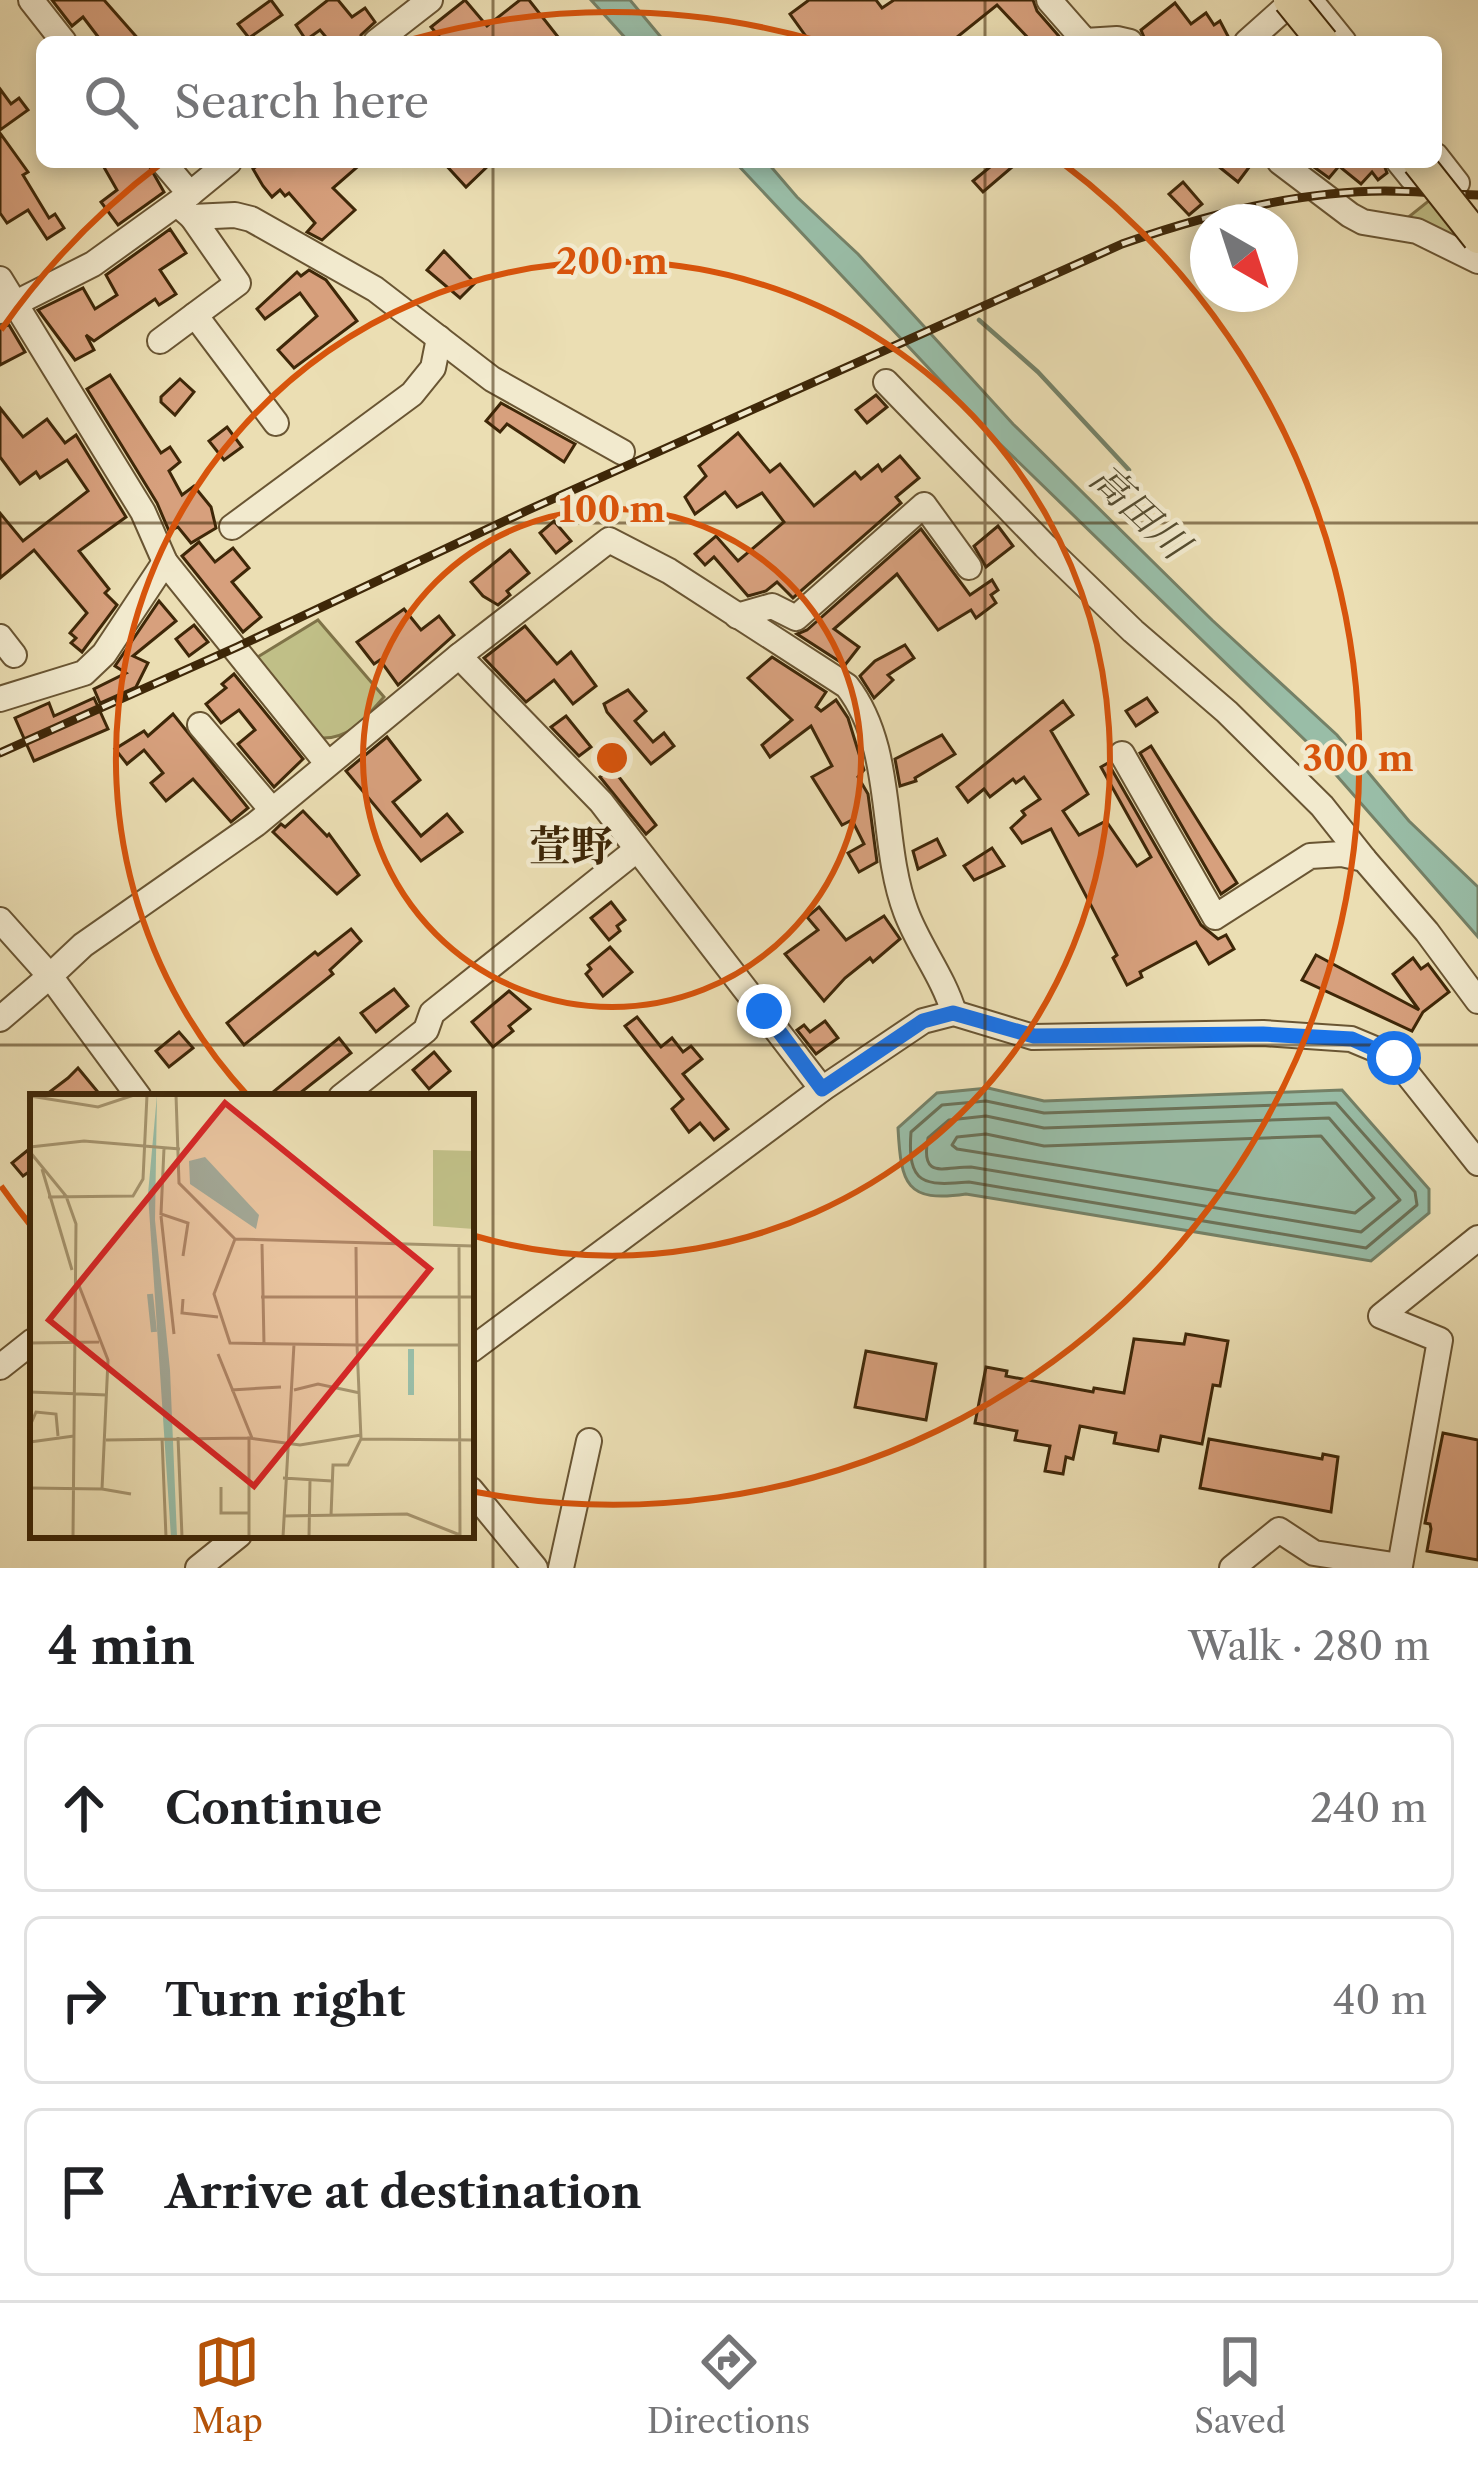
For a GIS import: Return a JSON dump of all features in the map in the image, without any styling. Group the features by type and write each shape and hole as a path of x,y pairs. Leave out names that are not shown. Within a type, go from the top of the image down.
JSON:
{"main road":[{"path":"1284,3 1317,36"},
{"path":"1410,168 1478,238"}],"street":[{"path":"31,0 59,36"},
{"path":"384,36 430,0"},
{"path":"1049,0 1081,36"},
{"path":"1310,0 1339,36"},
{"path":"1252,36 1284,3 1301,36"},
{"path":"1442,164 1457,183"},
{"path":"160,341 238,283 166,168"},
{"path":"8,308 93,264 186,205 223,168"},
{"path":"1288,168 1363,222 1417,231 1478,261"},
{"path":"186,205 251,219 374,289 510,390 622,452"},
{"path":"0,279 8,308 143,512 166,562 327,763"},
{"path":"195,315 276,423"},
{"path":"232,527 412,394 433,368 440,338"},
{"path":"886,382 1132,631 1290,774 1478,1001"},
{"path":"737,616 772,606 796,618 924,505 969,567"},
{"path":"0,1019 83,945 272,810 609,540 669,571 848,686 856,697 877,755 906,914 946,987 953,1013"},
{"path":"4,691 68,681 95,664 166,562"},
{"path":"459,656 601,802 822,1089"},
{"path":"200,725 272,810"},
{"path":"1122,754 1215,917 1310,856 1342,854 1364,859"},
{"path":"345,1094 426,1030 432,1013 635,850"},
{"path":"0,920 50,976 137,1094"},
{"path":"474,1349 822,1089 923,1021 953,1013 1034,1036 1263,1034 1352,1039 1394,1058 1478,1163"},
{"path":"1232,1568 1280,1530 1314,1553 1404,1567 1440,1340 1381,1316 1478,1238"},
{"path":"0,1367 30,1343"},
{"path":"561,1568 589,1441"},
{"path":"474,1494 536,1568"},
{"path":"198,1568 235,1538"}],"shaded area":[{"path":"1436,195 1478,249 1406,219"},
{"path":"318,620 384,697 356,726 331,738 320,738 256,658"}],"water":[{"path":"591,0 630,0 660,36 624,36"},
{"path":"741,168 772,168 858,254 1013,424 1337,735 1409,821 1478,887 1478,937 1309,744 999,443"},
{"path":"988,1088 1044,1101 1342,1090 1429,1189 1429,1213 1371,1261 966,1194 919,1192 905,1176 898,1128 937,1093"}],"building":[{"path":"52,0 104,0 136,36 97,36 83,17 72,26"},
{"path":"271,0 282,15 252,36 238,24"},
{"path":"328,0 338,0 352,17 365,8 375,22 361,36 325,36 320,30 303,36 296,25"},
{"path":"465,0 487,26 520,0 529,0 557,36 439,36 431,27"},
{"path":"809,0 876,0 882,8 894,0 1033,0 1059,36 1026,36 997,5 958,36 806,36 790,14"},
{"path":"1175,3 1191,24 1206,13 1214,25 1220,21 1228,36 1144,36 1141,30"},
{"path":"0,89 11,104 19,98 28,110 0,130"},
{"path":"0,133 28,172 23,175 49,218 55,214 64,228 47,239 28,210 7,223 0,213"},
{"path":"104,168 150,168 164,192 118,225 101,202 117,190"},
{"path":"356,168 333,188 355,210 322,240 307,232 315,223 289,193 285,196 280,190 272,197 253,169"},
{"path":"449,168 486,168 466,187"},
{"path":"989,168 1011,168 983,192 973,181"},
{"path":"1220,168 1248,168 1238,182"},
{"path":"1315,168 1337,168 1329,178"},
{"path":"1341,168 1385,168 1387,173 1378,180 1372,172 1361,184"},
{"path":"1183,182 1202,204 1190,204 1189,215 1169,194"},
{"path":"170,229 186,253 160,270 176,294 159,305 155,299 94,341 86,335 94,350 75,360 38,310 83,288 95,309 117,295 106,275"},
{"path":"444,251 475,283 460,298 427,270"},
{"path":"309,270 326,280 357,321 294,368 278,350 317,316 300,293 265,319 257,309 297,272 301,276"},
{"path":"9,325 25,352 0,365 0,327"},
{"path":"110,375 161,453 170,447 180,462 169,471 182,495 194,486 211,507 216,528 191,543 178,527 169,531 157,503 87,389"},
{"path":"180,379 194,392 175,415 161,397"},
{"path":"876,395 887,407 867,423 856,410"},
{"path":"501,403 575,444 564,462 507,424 500,432 486,421"},
{"path":"0,408 23,437 47,419 65,443 76,435 126,517 79,551 117,605 82,652 71,643 76,638 70,633 87,613 34,550 0,578 0,513 23,541 88,491 67,460 40,478 36,472 20,484 0,457"},
{"path":"227,427 242,447 224,460 209,441"},
{"path":"738,433 770,472 780,464 814,506 855,472 861,479 878,465 882,471 900,456 919,478 896,497 901,503 793,598 777,582 748,596 714,557 705,565 695,554 716,536 738,561 784,522 762,493 737,507 725,492 695,514 685,497 706,476 699,466"},
{"path":"554,521 571,541 556,553 540,533"},
{"path":"998,526 1013,546 986,567 974,546"},
{"path":"921,529 970,595 992,580 998,590 991,595 996,603 976,618 971,610 938,630 897,574 834,629 859,647 845,665 797,634 807,630"},
{"path":"199,542 215,562 233,548 249,568 232,582 261,617 243,632 182,556"},
{"path":"510,550 529,573 498,605 471,582"},
{"path":"159,601 176,621 133,656 148,663 136,687 100,703 94,689 126,673 115,666"},
{"path":"404,609 421,630 439,616 454,635 398,685 380,660 374,664 357,642"},
{"path":"194,625 208,642 189,656 176,639"},
{"path":"525,626 557,664 571,652 596,686 573,704 554,680 526,702 484,658"},
{"path":"905,645 914,658 888,675 893,680 874,698 860,676 875,661"},
{"path":"772,657 826,692 816,707 821,711 836,700 848,718 864,770 858,777 868,794 877,862 859,872 848,853 864,844 852,820 842,825 812,777 832,766 811,726 770,757 762,745 792,720 748,678"},
{"path":"234,674 303,759 274,787 238,744 255,730 239,710 221,723 206,704 226,688 222,684"},
{"path":"628,690 646,711 635,721 653,742 664,733 674,746 651,764 604,704"},
{"path":"94,698 108,729 34,761 15,718 49,703 54,716"},
{"path":"1147,698 1157,712 1136,726 1126,711"},
{"path":"1063,701 1073,715 1051,731 1088,794 1063,811 1079,835 1106,821 1137,866 1151,857 1101,767 1108,763 1201,925 1218,939 1226,935 1234,949 1209,964 1196,942 1140,972 1142,977 1127,985 1113,958 1117,955 1051,829 1022,843 1011,828 1025,815 1022,811 1040,799 1024,777 1016,783 1013,779 990,797 984,789 968,802 957,787"},
{"path":"173,714 248,808 231,822 193,779 166,801 151,783 163,773 144,750 127,764 115,749 144,731 148,736"},
{"path":"566,716 591,747 579,756 551,727"},
{"path":"942,735 955,754 916,781 900,786 895,759"},
{"path":"387,737 420,780 393,802 421,836 447,814 462,832 421,861 346,771"},
{"path":"1151,746 1237,883 1221,894 1140,753"},
{"path":"612,768 656,825 646,834 600,777"},
{"path":"303,811 329,834 359,875 337,894 273,832"},
{"path":"937,839 945,855 918,869 913,851"},
{"path":"992,848 1004,866 974,880 964,866"},
{"path":"611,902 625,920 609,940 591,918"},
{"path":"819,907 846,940 884,916 900,939 845,978 824,1001 785,954 818,930 807,917"},
{"path":"351,929 361,941 330,970 333,974 244,1045 227,1023"},
{"path":"610,947 632,972 603,996 586,974 591,969 588,965"},
{"path":"1316,955 1419,1010 1393,974 1413,958 1421,969 1428,964 1449,992 1423,1012 1412,1031 1302,980"},
{"path":"394,989 408,1006 376,1032 361,1013"},
{"path":"509,991 530,1009 493,1047 472,1022"},
{"path":"637,1017 661,1047 672,1038 683,1052 691,1046 702,1059 683,1074 728,1129 714,1140 700,1123 689,1132 672,1109 683,1099 625,1026"},
{"path":"825,1021 838,1038 816,1054 797,1030 804,1025 810,1032"},
{"path":"179,1032 193,1048 169,1067 156,1051"},
{"path":"339,1038 351,1053 299,1094 271,1094"},
{"path":"434,1052 450,1071 429,1089 413,1070"},
{"path":"78,1068 100,1094 47,1094"},
{"path":"30,1148 30,1171 23,1176 12,1163"},
{"path":"1186,1334 1228,1341 1220,1386 1213,1385 1202,1444 1161,1436 1158,1451 1114,1443 1116,1433 1080,1426 1073,1459 1066,1457 1063,1474 1045,1471 1050,1446 1015,1440 1017,1431 975,1423 986,1367 1007,1371 1006,1376 1124,1393 1134,1339 1184,1344"},
{"path":"866,1351 936,1364 926,1420 855,1407"},
{"path":"1443,1433 1478,1440 1478,1560 1427,1551 1431,1529 1425,1523"},
{"path":"1209,1439 1322,1459 1323,1454 1338,1457 1331,1512 1200,1488"}],"waterway":[{"name":"高田川","path":"979,320 1038,372 1129,470"}],"railway":[{"path":"0,753 1122,244 1218,214 1318,195 1385,191 1478,195"}],"district":[{"name":"萱野","path":"571,846"}],"route":[{"path":"764,1011 822,1089 923,1021 953,1013 1034,1036 1263,1034 1352,1039 1394,1058"}]}
